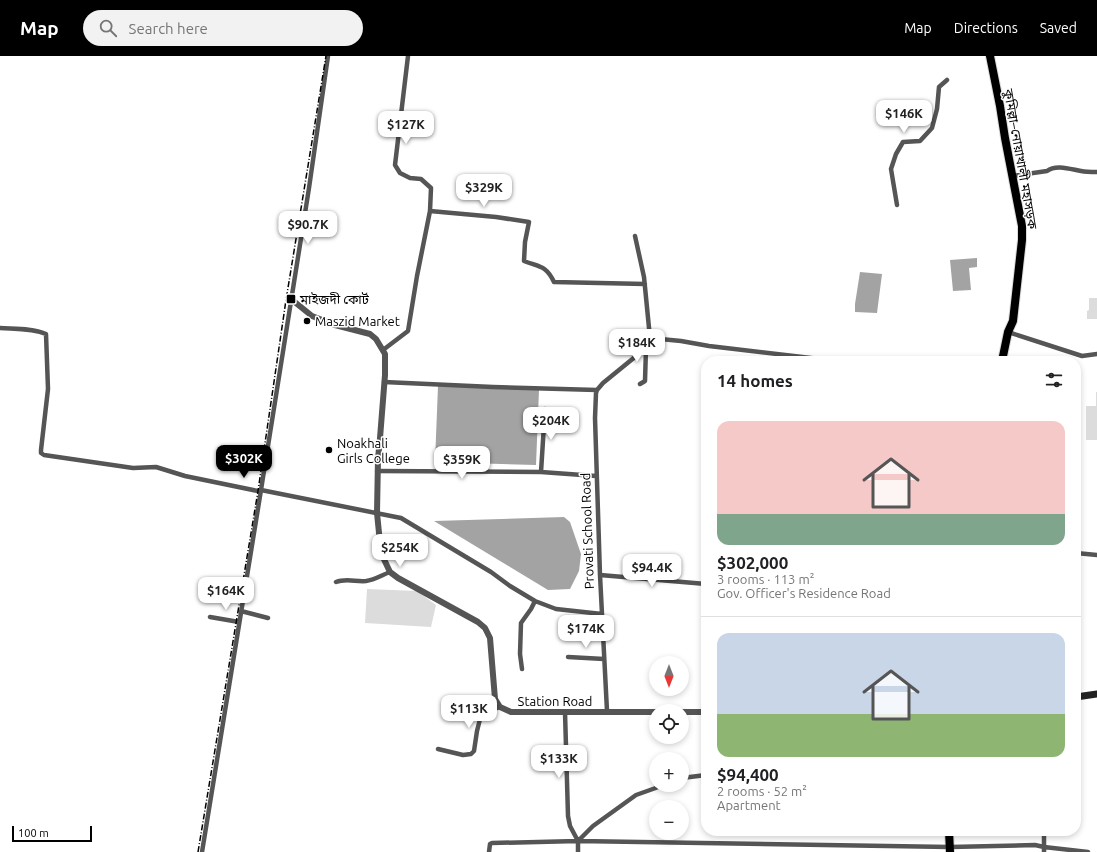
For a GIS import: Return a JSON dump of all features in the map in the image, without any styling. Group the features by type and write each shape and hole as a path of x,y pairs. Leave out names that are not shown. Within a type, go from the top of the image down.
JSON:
{"highway":[{"name":"কুমিল্লা–নোয়াখালী মহাসড়ক","path":"990,56 1022,226 1022,240 1013,321 1008,332 1003,356"},
{"path":"949,836 950,850"}],"main road":[{"path":"1081,696 1097,694"}],"street":[{"path":"202,852 292,299 328,56"},
{"path":"382,350 408,331 430,211 432,188 420,179 410,178 400,173 396,165 408,56"},
{"path":"897,204 891,170 896,154 903,142 920,141 932,128 937,109 939,87 947,80"},
{"path":"1012,176 1046,171 1050,168 1097,172"},
{"path":"430,211 496,217 529,222 525,242 524,261 545,269 550,274 554,282 645,284"},
{"path":"384,382 597,390 646,348 653,340 645,284 634,236"},
{"path":"292,299 312,316 336,325 370,334 376,339 385,354 377,471 377,513 381,553 390,572 365,581 341,580 336,582"},
{"path":"0,328 26,329 39,331 46,334 48,390 41,450 41,453 44,455 133,468 156,467 185,476 401,518 491,572 510,586 535,601 556,609 602,614"},
{"path":"1008,332 1082,356 1097,354"},
{"path":"653,340 681,341 709,346 794,356"},
{"path":"640,384 645,381 646,348"},
{"name":"Provati School Road","path":"597,390 595,450 607,711"},
{"path":"541,472 545,409"},
{"path":"377,471 541,472 596,476"},
{"path":"1081,553 1097,555"},
{"name":"Station Road","path":"390,572 398,578 478,622 485,628 490,638 495,699 500,707 511,712 649,712"},
{"path":"600,575 701,584"},
{"path":"522,669 520,654 521,623 535,601"},
{"path":"241,611 268,618"},
{"path":"210,617 239,622"},
{"path":"568,657 604,659"},
{"path":"438,749 463,756 471,754 474,751 476,731 483,713 500,707"},
{"path":"565,712 568,816 570,826 578,841 578,852"},
{"path":"689,712 701,712"},
{"path":"689,777 701,775"},
{"path":"578,841 593,826 636,796 649,791"},
{"path":"1044,836 1044,850"},
{"path":"489,852 489,846 492,843 578,841 876,846 950,850 1035,845 1044,850 1088,852"},
{"path":"876,846 876,852"}],"shaded area":[{"path":"977,258 977,267 969,268 971,290 953,291 950,260"},
{"path":"860,272 882,274 877,313 855,312"},
{"path":"1089,298 1097,298 1097,319 1087,319"},
{"path":"438,386 539,390 536,465 435,462"},
{"path":"1096,392 1097,440 1086,440 1086,406 1096,406"},
{"path":"564,517 570,522 581,554 579,571 570,589 548,590 434,521"},
{"path":"367,589 417,591 436,605 431,627 365,623"}],"railway":[{"path":"198,852 258,491 286,300 326,56"}],"place":[{"name":"মাইজদী কোর্ট","path":"291,299"},
{"name":"Maszid Market","path":"307,321"},
{"name":"Noakhali Girls College","path":"329,450"}]}
